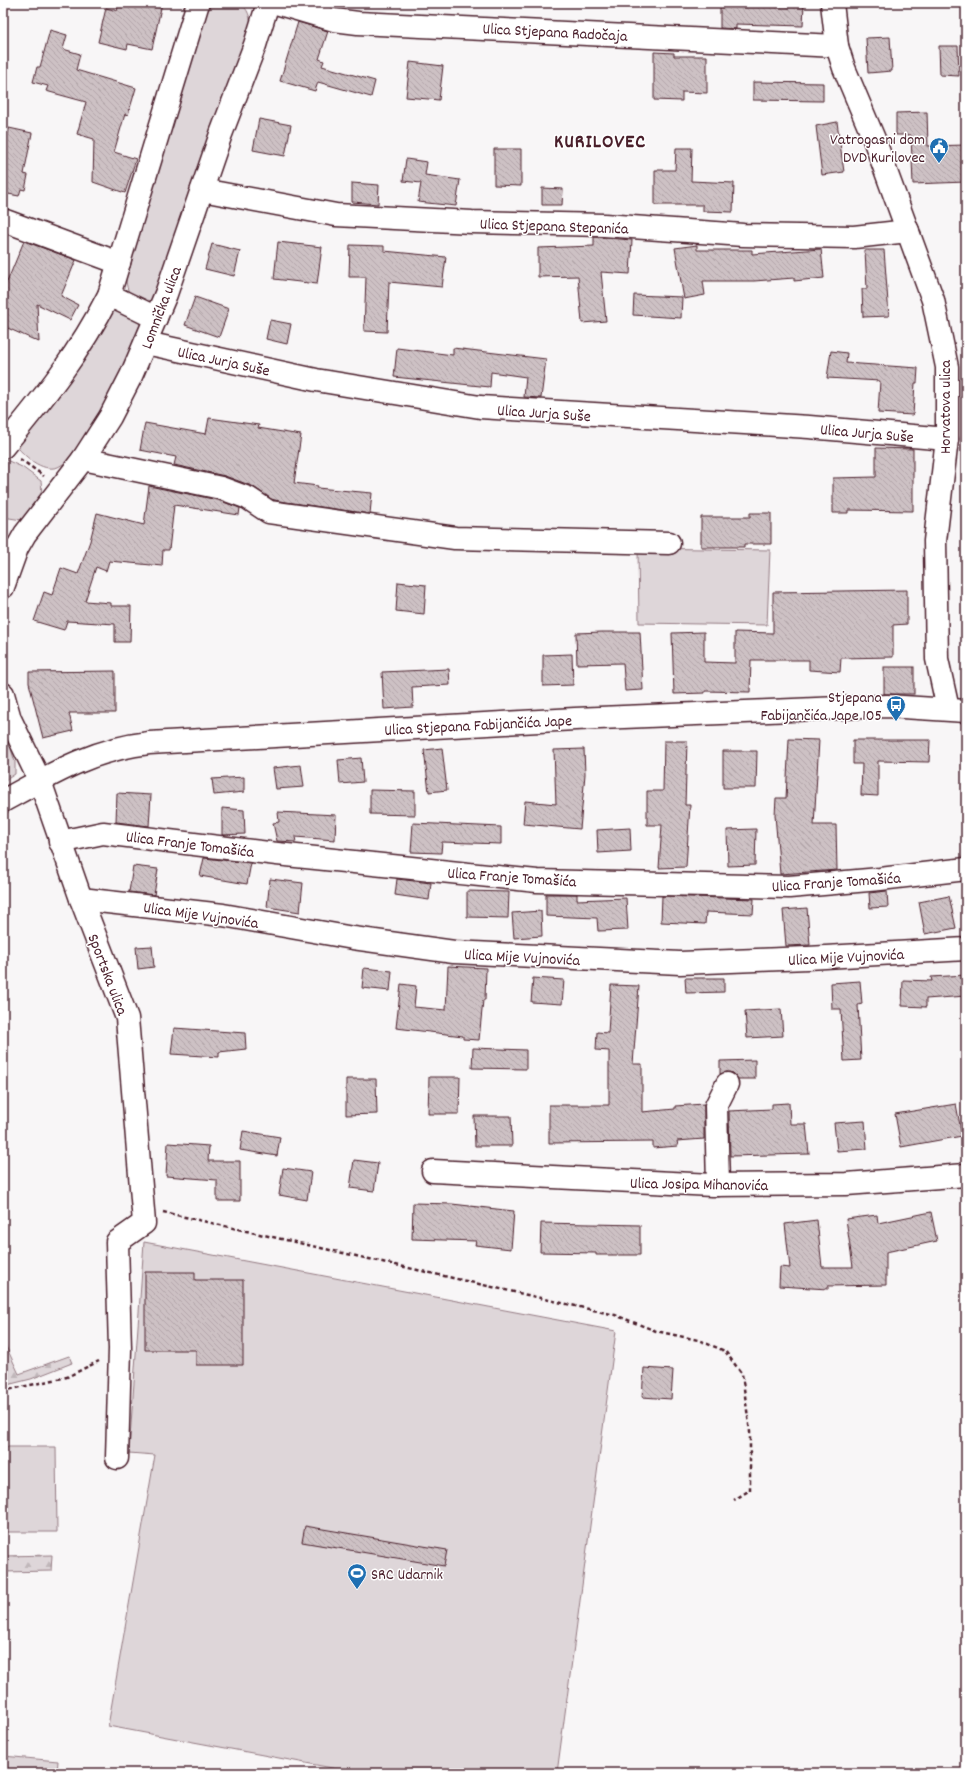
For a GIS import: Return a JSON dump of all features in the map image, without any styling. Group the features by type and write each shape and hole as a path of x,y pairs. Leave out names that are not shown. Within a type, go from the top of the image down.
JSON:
{"street":[{"path":"9,452 90,332 109,295 198,3"},
{"name":"Lomnička ulica","path":"3,587 17,548 24,534 82,459 110,417 146,343 166,294 221,134 255,45 268,3"},
{"name":"Ulica Stjepana Radočaja","path":"276,3 334,20 358,23 837,46"},
{"name":"Horvatova ulica","path":"832,3 837,46 844,68 874,139 933,300 947,367 947,439 935,549 937,659 960,714"},
{"name":"Ulica Stjepana Stepanića","path":"202,190 344,215 472,222 604,225 743,235 854,237 908,231"},
{"path":"3,220 119,264"},
{"path":"109,295 156,318"},
{"name":"Ulica Jurja Suše","path":"146,343 316,380 480,407 810,427 947,439"},
{"path":"82,459 220,488 248,498 269,512 455,538 669,543"},
{"path":"3,694 10,719 40,781"},
{"name":"Ulica Stjepana Fabijančića Jape","path":"3,801 94,754 112,749 149,743 575,719 887,706 960,714"},
{"name":"Sportska ulica","path":"40,781 60,842 127,1018 144,1215"},
{"name":"Ulica Franje Tomašića","path":"60,842 103,833 285,855 537,881 789,886 888,879 966,869"},
{"name":"Ulica Mije Vujnovića","path":"81,899 223,915 353,938 454,952 680,963 808,958 966,949"},
{"path":"718,1185 716,1106 727,1084"},
{"name":"Ulica Josipa Mihanovića","path":"433,1170 718,1185 846,1184 966,1175"},
{"path":"117,1458 120,1349 117,1242 144,1215"}],"path":[{"path":"9,452 61,487"},
{"path":"144,1215 615,1315 656,1331 698,1340 725,1351 742,1374 750,1432 750,1490 734,1500"},
{"path":"3,1391 67,1377 93,1365 120,1349"}],"green space":[{"path":"231,2 240,4 247,11 251,23 155,301 140,302 131,296 128,290 126,284 126,270 203,17 209,9 218,3"},
{"path":"121,307 140,322 141,330 106,406 82,444 70,458 58,467 52,468 39,465 28,458 15,444 112,310"},
{"path":"4,459 22,467 41,481 42,488 38,504 22,520 3,517"},
{"path":"638,548 770,550 767,625 639,623"},
{"path":"3,722 13,746 11,749 15,762 15,774 3,782"},
{"name":"SRC Udarnik","path":"144,1242 616,1331 557,1773 359,1773 108,1726 155,1455 129,1453"},
{"path":"3,1340 19,1374 69,1356 72,1363 31,1379 3,1386"},
{"path":"3,1447 56,1447 57,1532 3,1532"},
{"path":"52,1555 51,1571 3,1572 3,1556"},
{"path":"3,1756 58,1761 57,1773 3,1773"}],"building":[{"path":"119,3 162,3 152,49 128,44 127,49 98,42 106,8 117,11"},
{"path":"720,3 804,3 803,26 736,24 736,29 720,28"},
{"path":"298,22 328,31 319,59 324,61 322,66 375,81 371,97 318,82 315,91 280,81"},
{"path":"50,30 67,35 63,49 80,54 76,70 136,88 128,115 125,114 114,152 136,159 125,193 93,182 94,139 77,134 86,102 46,91 48,86 33,82 37,67 40,67"},
{"path":"890,37 892,71 868,73 866,38"},
{"path":"939,46 958,46 959,76 940,75"},
{"path":"654,52 674,53 674,56 707,56 707,93 682,92 682,101 654,100"},
{"path":"410,62 443,66 439,100 406,97"},
{"path":"753,82 823,83 823,101 753,100"},
{"name":"Vatrogasni dom DVD Kurilovec","path":"927,112 928,146 966,145 966,182 913,184 911,135 896,135 896,113"},
{"path":"259,119 291,125 285,156 253,150"},
{"path":"837,122 844,172 822,175 816,126"},
{"path":"9,128 32,133 24,174 28,175 25,190 21,189 19,196 3,193 3,158"},
{"path":"676,148 692,148 691,181 734,183 733,212 703,211 703,205 655,205 655,170 675,170"},
{"path":"494,149 521,149 521,186 494,185"},
{"path":"406,159 427,162 425,175 460,180 456,206 418,202 421,183 403,181"},
{"path":"352,183 379,185 378,204 352,202"},
{"path":"542,188 563,189 562,205 542,205"},
{"path":"594,237 632,240 630,274 601,272 606,321 582,323 578,276 538,277 538,248 594,246"},
{"path":"24,241 76,260 61,296 78,305 70,320 37,304 39,342 3,326 3,280 7,282"},
{"path":"278,242 322,247 317,284 274,279"},
{"path":"212,244 240,251 234,276 205,269"},
{"path":"350,245 384,246 384,251 446,257 442,287 389,282 387,332 364,331 366,277 349,277"},
{"path":"697,245 697,250 752,250 752,254 821,249 824,278 794,281 794,278 754,281 703,281 705,295 684,299 675,248"},
{"path":"865,250 884,250 889,316 863,317 862,289 867,289"},
{"path":"634,295 682,297 681,318 633,315"},
{"path":"195,297 229,309 219,337 185,325"},
{"path":"270,320 291,324 287,344 266,339"},
{"path":"397,348 453,355 453,348 546,359 541,398 524,397 526,377 491,372 490,387 394,377"},
{"path":"831,351 847,353 846,363 918,368 917,383 915,383 913,415 878,413 880,381 827,378"},
{"path":"209,418 259,425 258,428 301,435 294,483 318,486 317,488 372,493 370,514 271,499 252,486 225,476 174,465 176,457 140,450 145,423 206,434"},
{"path":"876,448 913,449 913,511 848,510 848,513 833,513 833,478 876,477"},
{"path":"149,486 218,500 240,508 239,515 174,505 169,550 163,550 162,566 109,561 106,571 96,567 85,601 111,603 111,606 131,606 130,642 115,642 115,624 67,621 64,630 34,621 44,592 52,595 61,568 78,574 90,541 97,513 144,525"},
{"path":"750,513 771,513 771,544 744,544 744,547 701,547 701,517 750,517"},
{"path":"398,582 426,585 424,614 396,611"},
{"path":"907,590 907,624 893,625 893,657 841,658 840,672 809,670 809,660 751,660 750,692 705,691 705,693 674,694 672,633 704,632 704,662 735,663 735,632 773,633 773,592"},
{"path":"640,632 643,690 625,691 623,663 577,664 576,633"},
{"path":"572,654 573,685 543,686 543,655"},
{"path":"884,667 914,667 914,694 884,694"},
{"path":"449,669 450,685 412,687 413,707 384,709 382,672"},
{"path":"115,671 115,713 69,713 73,731 43,738 29,683 29,672"},
{"path":"789,739 819,740 814,825 836,825 837,870 780,874 775,815 776,798 786,798"},
{"path":"853,740 930,740 929,762 878,761 878,796 861,795 862,764 853,764"},
{"path":"664,741 687,741 685,805 690,805 686,867 659,868 662,825 647,825 647,791 663,791"},
{"path":"442,748 447,790 429,792 424,750"},
{"path":"584,749 585,774 580,829 523,824 525,801 556,804 554,750"},
{"path":"723,751 757,751 756,788 723,788"},
{"path":"361,758 363,782 340,784 338,760"},
{"path":"301,765 304,787 276,789 273,768"},
{"path":"244,777 244,792 214,795 212,779"},
{"path":"370,790 415,791 415,815 370,814"},
{"path":"117,793 151,795 149,826 116,822"},
{"path":"222,808 244,810 245,834 222,835"},
{"path":"278,812 336,815 335,840 295,837 296,842 277,841 273,823 279,822"},
{"path":"413,823 501,827 501,844 442,842 441,853 411,852"},
{"path":"630,828 631,851 598,853 597,830"},
{"path":"756,829 755,865 728,866 727,830"},
{"path":"204,858 251,863 247,884 200,876"},
{"path":"133,866 158,869 154,895 129,892"},
{"path":"270,879 303,883 300,912 267,907"},
{"path":"397,879 431,883 429,900 395,895"},
{"path":"467,891 509,892 508,918 467,917"},
{"path":"887,891 888,907 870,908 869,893"},
{"path":"546,894 577,894 577,900 626,898 628,930 598,931 597,918 546,916"},
{"path":"662,896 754,899 753,914 706,912 705,924 661,922"},
{"path":"949,896 956,928 925,934 919,902"},
{"path":"807,908 810,945 786,946 783,910"},
{"path":"541,911 542,936 514,938 512,913"},
{"path":"152,946 154,967 138,969 136,947"},
{"path":"448,966 486,968 485,1000 483,1000 479,1040 463,1039 463,1036 396,1028 401,984 416,986 414,1007 446,1010"},
{"path":"364,968 392,971 390,991 362,988"},
{"path":"966,975 966,996 926,999 926,1007 902,1006 903,980 932,981 931,977"},
{"path":"533,978 564,980 562,1004 531,1002"},
{"path":"685,978 724,978 724,992 686,993"},
{"path":"860,981 862,1004 858,1005 861,1060 844,1061 841,1009 832,1009 831,983"},
{"path":"611,985 639,986 633,1064 642,1064 642,1112 675,1109 675,1106 704,1104 704,1139 677,1141 678,1146 653,1148 653,1142 549,1143 549,1105 609,1105 609,1051 596,1050 597,1032 608,1033"},
{"path":"781,1009 783,1036 747,1038 745,1011"},
{"path":"174,1028 245,1033 246,1049 219,1052 219,1057 171,1054"},
{"path":"473,1048 526,1050 526,1069 472,1068"},
{"path":"755,1060 755,1079 738,1079 733,1073 727,1072 720,1074 720,1061"},
{"path":"429,1077 460,1077 459,1114 428,1114"},
{"path":"346,1079 376,1079 377,1114 346,1115"},
{"path":"789,1103 790,1124 806,1124 809,1154 730,1156 729,1111 772,1109 772,1104"},
{"path":"956,1104 962,1136 901,1147 895,1114"},
{"path":"474,1116 511,1116 512,1146 475,1146"},
{"path":"865,1121 867,1149 837,1151 834,1123"},
{"path":"243,1131 280,1137 277,1156 240,1150"},
{"path":"168,1143 209,1146 208,1161 240,1161 240,1201 217,1201 217,1180 166,1176"},
{"path":"354,1160 378,1163 374,1191 350,1188"},
{"path":"283,1168 311,1172 307,1200 279,1195"},
{"path":"413,1203 452,1204 514,1211 511,1249 475,1245 476,1241 412,1239"},
{"path":"931,1212 937,1241 886,1252 886,1285 828,1286 828,1289 779,1286 780,1267 790,1268 785,1224 817,1220 822,1267 853,1267 846,1219 877,1215 878,1223"},
{"path":"541,1223 640,1225 640,1255 596,1255 596,1253 540,1252"},
{"path":"145,1272 195,1272 195,1280 243,1280 243,1365 196,1365 196,1350 145,1350"},
{"path":"644,1368 673,1370 671,1399 642,1397"},
{"path":"305,1526 447,1550 444,1566 302,1542"}],"place":[{"name":"Vatrogasni dom DVD Kurilovec","path":"939,164"},
{"name":"Stjepana Fabijančića Jape 105","path":"896,722"},
{"name":"SRC Udarnik","path":"357,1590"}],"district":[{"name":"KURILOVEC","path":"600,140"}]}
